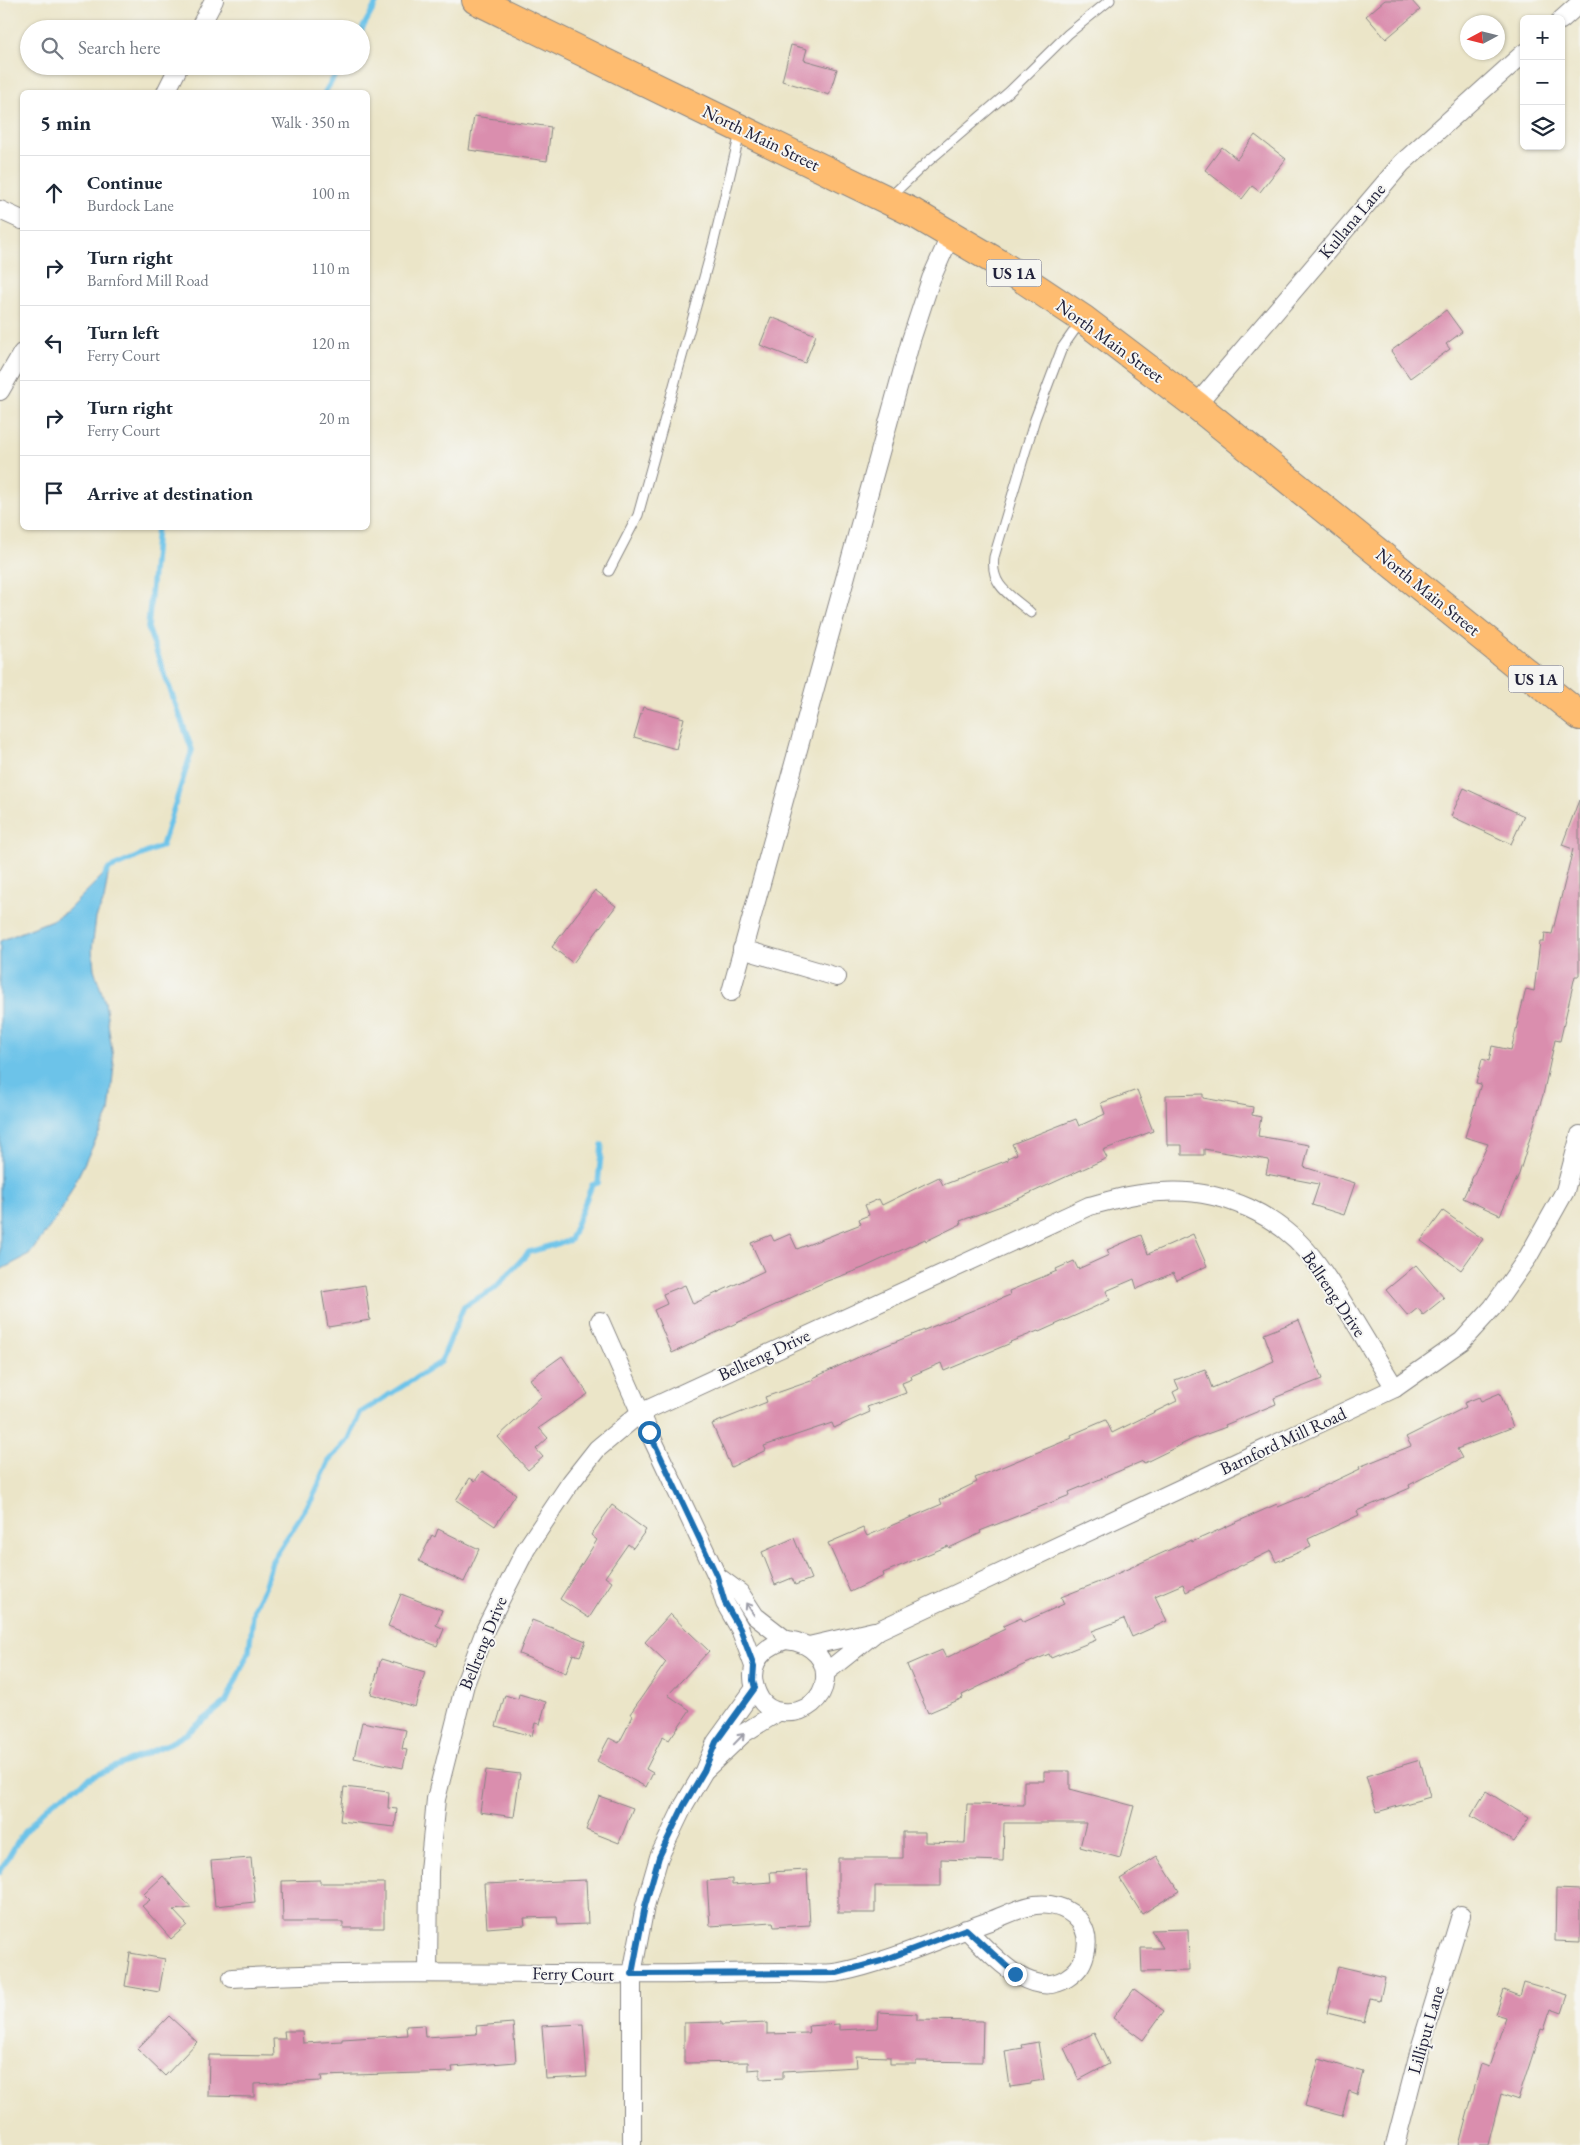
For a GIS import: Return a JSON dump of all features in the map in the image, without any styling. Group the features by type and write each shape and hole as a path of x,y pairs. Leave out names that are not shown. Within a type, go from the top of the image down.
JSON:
{"main road":[{"name":"North Main Street","path":"476,0 887,200 951,234 1002,265 1083,319 1196,405 1580,716"}],"street":[{"path":"204,20 214,0"},
{"path":"1565,16 1580,3"},
{"name":"Kullana Lane","path":"1196,405 1402,163 1520,58"},
{"path":"167,90 174,75"},
{"path":"0,210 20,219"},
{"path":"731,992 911,340 931,279 951,234"},
{"path":"0,391 20,356"},
{"path":"742,949 836,976"},
{"name":"Barnford Mill Road","path":"786,1640 809,1646 879,1630 1395,1388 1462,1341 1494,1307 1528,1257 1565,1190 1580,1136"},
{"name":"Bellreng Drive","path":"428,1972 429,1871 436,1799 465,1684 486,1628 526,1549 571,1482 597,1449 640,1412 1089,1206 1126,1196 1161,1192 1200,1193 1239,1203 1268,1217 1295,1239 1318,1264 1395,1388"},
{"path":"600,1321 640,1412 717,1576 725,1603 740,1629 754,1666"},
{"path":"717,1576 740,1593 755,1616 786,1640"},
{"name":"Barnford Mill Road","path":"825,1674 879,1630"},
{"path":"786,1640 772,1644 761,1653 754,1666 753,1680 755,1688 768,1708 778,1712 792,1713 806,1709 817,1700 823,1687 825,1674 817,1653 809,1646"},
{"path":"632,2145 632,1974 645,1906 659,1857 684,1805 704,1771 716,1742 755,1688"},
{"path":"704,1771 744,1733 778,1712"},
{"name":"Ferry Court","path":"232,1978 428,1972 632,1974 837,1973 881,1961 966,1929 1036,1905 1063,1908 1079,1919 1087,1941 1085,1955 1078,1971 1062,1981 1045,1985 1030,1982 1015,1974 966,1929"},
{"name":"Lilliput Lane","path":"1395,2145 1420,2049 1461,1915"}],"lane":[{"path":"887,200 925,164 1008,92 1068,34 1110,0"},
{"path":"609,571 638,515 710,255 741,128"},
{"path":"1031,613 1001,586 995,578 992,570 994,557 1035,419 1062,348 1083,319"}],"water":[{"path":"109,869 104,900 96,918 92,949 94,969 105,1002 114,1065 109,1113 60,1213 29,1255 0,1270 0,941 52,920 67,911"}],"building":[{"path":"1385,0 1411,0 1420,10 1386,39 1366,16"},
{"path":"791,45 807,49 804,60 837,69 829,95 782,81"},
{"path":"474,116 551,127 547,161 469,150"},
{"path":"1255,135 1286,159 1260,192 1252,186 1242,199 1205,170 1222,147 1237,159"},
{"path":"1446,310 1462,332 1446,344 1450,349 1410,378 1391,351"},
{"path":"771,317 816,335 805,363 760,345"},
{"path":"643,707 684,718 676,749 634,737"},
{"path":"1464,788 1524,816 1511,844 1451,816"},
{"path":"1579,800 1579,976 1575,976 1560,1041 1555,1040 1543,1095 1519,1174 1500,1215 1463,1198 1488,1144 1465,1137 1481,1084 1476,1083 1482,1059 1489,1061 1492,1046 1511,1050 1526,989 1534,991 1540,942 1544,942 1545,933 1552,934 1573,849 1562,845"},
{"path":"595,890 616,906 573,963 552,947"},
{"path":"1137,1090 1153,1131 1103,1150 1107,1158 1009,1203 960,1221 961,1224 926,1241 925,1239 863,1268 827,1281 672,1353 654,1310 667,1304 663,1294 685,1285 693,1304 764,1271 751,1243 771,1235 774,1241 790,1234 797,1249 861,1224 859,1219 869,1215 865,1205 879,1199 882,1205 939,1177 943,1185 1008,1160 1007,1158 1017,1154 1012,1144 1076,1119 1079,1126 1105,1114 1101,1103"},
{"path":"1203,1094 1203,1098 1253,1107 1252,1115 1261,1117 1258,1136 1309,1145 1304,1167 1355,1183 1344,1215 1312,1205 1319,1184 1266,1174 1269,1160 1204,1149 1204,1155 1182,1155 1182,1145 1167,1145 1166,1095"},
{"path":"1443,1211 1483,1239 1461,1270 1421,1241"},
{"path":"1193,1234 1207,1266 1177,1280 1173,1273 1137,1289 1134,1279 1106,1291 1110,1300 1039,1332 1010,1342 944,1371 941,1363 911,1376 912,1379 902,1383 906,1393 867,1407 870,1412 834,1428 832,1423 764,1446 766,1450 731,1467 712,1424 767,1402 765,1397 814,1380 813,1378 863,1355 1010,1295 1009,1291 1057,1271 1056,1269 1074,1261 1078,1269 1109,1255 1107,1250 1141,1235 1148,1254"},
{"path":"1416,1265 1444,1298 1423,1315 1418,1308 1408,1316 1386,1290"},
{"path":"365,1285 370,1320 328,1327 322,1292"},
{"path":"1299,1320 1322,1379 1274,1398 1276,1404 1225,1425 1226,1427 1193,1439 1144,1463 1143,1461 1069,1492 1070,1495 980,1531 981,1533 949,1548 948,1546 883,1573 884,1576 850,1592 828,1543 863,1528 867,1536 942,1504 940,1500 977,1482 975,1478 1072,1438 1071,1435 1106,1420 1112,1433 1177,1401 1173,1392 1179,1389 1175,1380 1205,1369 1212,1388 1274,1361 1264,1334"},
{"path":"562,1356 588,1394 539,1428 548,1438 536,1449 543,1457 528,1470 498,1437 542,1396 530,1379"},
{"path":"1500,1393 1513,1427 1457,1449 1462,1458 1409,1485 1410,1488 1357,1511 1359,1515 1308,1539 1311,1547 1276,1562 1271,1551 1186,1592 1183,1584 1155,1596 1167,1621 1132,1637 1124,1619 1092,1631 1096,1640 1051,1658 1049,1654 1021,1666 962,1695 963,1698 928,1713 907,1665 942,1650 946,1658 1005,1629 1003,1626 1021,1618 1024,1622 1064,1604 1061,1597 1277,1504 1278,1507 1307,1495 1360,1469 1359,1467 1411,1446 1406,1437 1466,1407 1464,1403 1479,1397 1481,1401"},
{"path":"482,1471 516,1494 495,1526 456,1500 470,1478 475,1481"},
{"path":"612,1505 646,1530 633,1548 628,1544 605,1577 612,1582 589,1618 560,1599 597,1540 591,1535"},
{"path":"438,1529 479,1549 464,1582 419,1561 432,1535 435,1537"},
{"path":"794,1538 811,1579 795,1585 792,1578 775,1585 762,1552"},
{"path":"401,1594 442,1610 436,1625 444,1629 437,1646 388,1626"},
{"path":"670,1614 709,1651 668,1695 690,1710 669,1740 663,1736 646,1769 653,1773 646,1787 597,1761 609,1738 619,1743 633,1716 630,1714 666,1662 645,1642"},
{"path":"532,1620 586,1641 580,1656 573,1654 566,1673 519,1654"},
{"path":"381,1659 425,1672 415,1707 371,1694"},
{"path":"519,1694 546,1702 540,1724 535,1723 532,1736 496,1726 505,1695 518,1699"},
{"path":"362,1722 406,1730 402,1749 407,1750 403,1768 354,1758"},
{"path":"1420,1760 1430,1797 1377,1812 1366,1776"},
{"path":"486,1770 520,1774 514,1817 480,1812"},
{"path":"1044,1771 1070,1771 1070,1789 1134,1806 1120,1858 1080,1847 1086,1823 1004,1823 1003,1861 941,1859 941,1886 875,1886 875,1913 838,1913 838,1858 903,1858 903,1832 925,1832 925,1842 965,1843 967,1804 1024,1805 1024,1781 1044,1781"},
{"path":"344,1787 389,1792 388,1808 397,1809 395,1827 340,1821"},
{"path":"1486,1791 1529,1818 1514,1842 1471,1816"},
{"path":"599,1796 633,1808 619,1843 586,1830"},
{"path":"1157,1856 1179,1891 1142,1914 1120,1879"},
{"path":"251,1858 255,1902 215,1906 211,1861"},
{"path":"807,1870 810,1925 774,1927 773,1922 710,1926 707,1881 732,1879 732,1885 771,1882 770,1872"},
{"path":"163,1876 191,1908 173,1910 187,1925 171,1939 142,1906 150,1900 144,1894"},
{"path":"320,1880 320,1883 384,1883 384,1928 343,1928 343,1922 283,1922 282,1881"},
{"path":"586,1880 588,1924 558,1925 557,1917 524,1918 525,1925 487,1928 484,1884"},
{"path":"1556,1889 1580,1890 1580,1942 1555,1941"},
{"path":"1188,1929 1189,1971 1142,1972 1141,1948 1163,1948 1151,1930"},
{"path":"130,1953 165,1959 159,1992 125,1986"},
{"path":"1338,1966 1385,1977 1380,2000 1370,1998 1364,2022 1327,2013"},
{"path":"1524,1982 1568,1995 1562,2013 1551,2009 1544,2030 1541,2029 1518,2100 1501,2094 1488,2145 1459,2145 1481,2064 1489,2067 1506,2017 1496,2014 1504,1990 1520,1996"},
{"path":"1134,1989 1164,2011 1143,2040 1113,2018"},
{"path":"879,2012 917,2014 917,2020 983,2021 982,2062 916,2061 916,2064 890,2064 890,2057 856,2056 857,2067 783,2071 783,2078 760,2079 760,2069 748,2070 748,2062 684,2063 684,2023 721,2022 721,2025 767,2023 767,2034 809,2033 808,2026 839,2024 839,2030 878,2028"},
{"path":"169,2016 197,2042 165,2076 137,2049"},
{"path":"513,2023 516,2062 452,2067 453,2072 321,2076 322,2081 254,2084 254,2097 208,2096 209,2055 274,2056 273,2039 285,2039 284,2031 302,2031 303,2043 407,2035 406,2026 424,2025 425,2037 477,2034 476,2026"},
{"path":"583,2024 587,2077 546,2079 542,2026"},
{"path":"1094,2033 1109,2064 1079,2080 1064,2048"},
{"path":"1038,2042 1044,2080 1010,2087 1005,2051 1023,2048 1022,2045"},
{"path":"1319,2059 1363,2072 1357,2094 1349,2091 1342,2116 1305,2106"}],"waterway":[{"path":"367,20 378,0"},
{"path":"326,90 335,75"},
{"path":"105,875 109,869 162,846 192,750 148,628 157,530"},
{"path":"0,1872 19,1839 54,1801 92,1777 170,1743 186,1734 226,1702 249,1651 254,1607 264,1588 272,1561 312,1499 329,1461 349,1439 360,1413 441,1362 464,1306 494,1289 529,1252 570,1240 592,1185 598,1183 602,1145"}],"route":[{"path":"649,1432 717,1576 725,1603 740,1629 754,1666 753,1680 755,1688 716,1742 704,1771 684,1805 659,1857 645,1906 632,1974 837,1973 881,1961 966,1929 1015,1974"}]}
